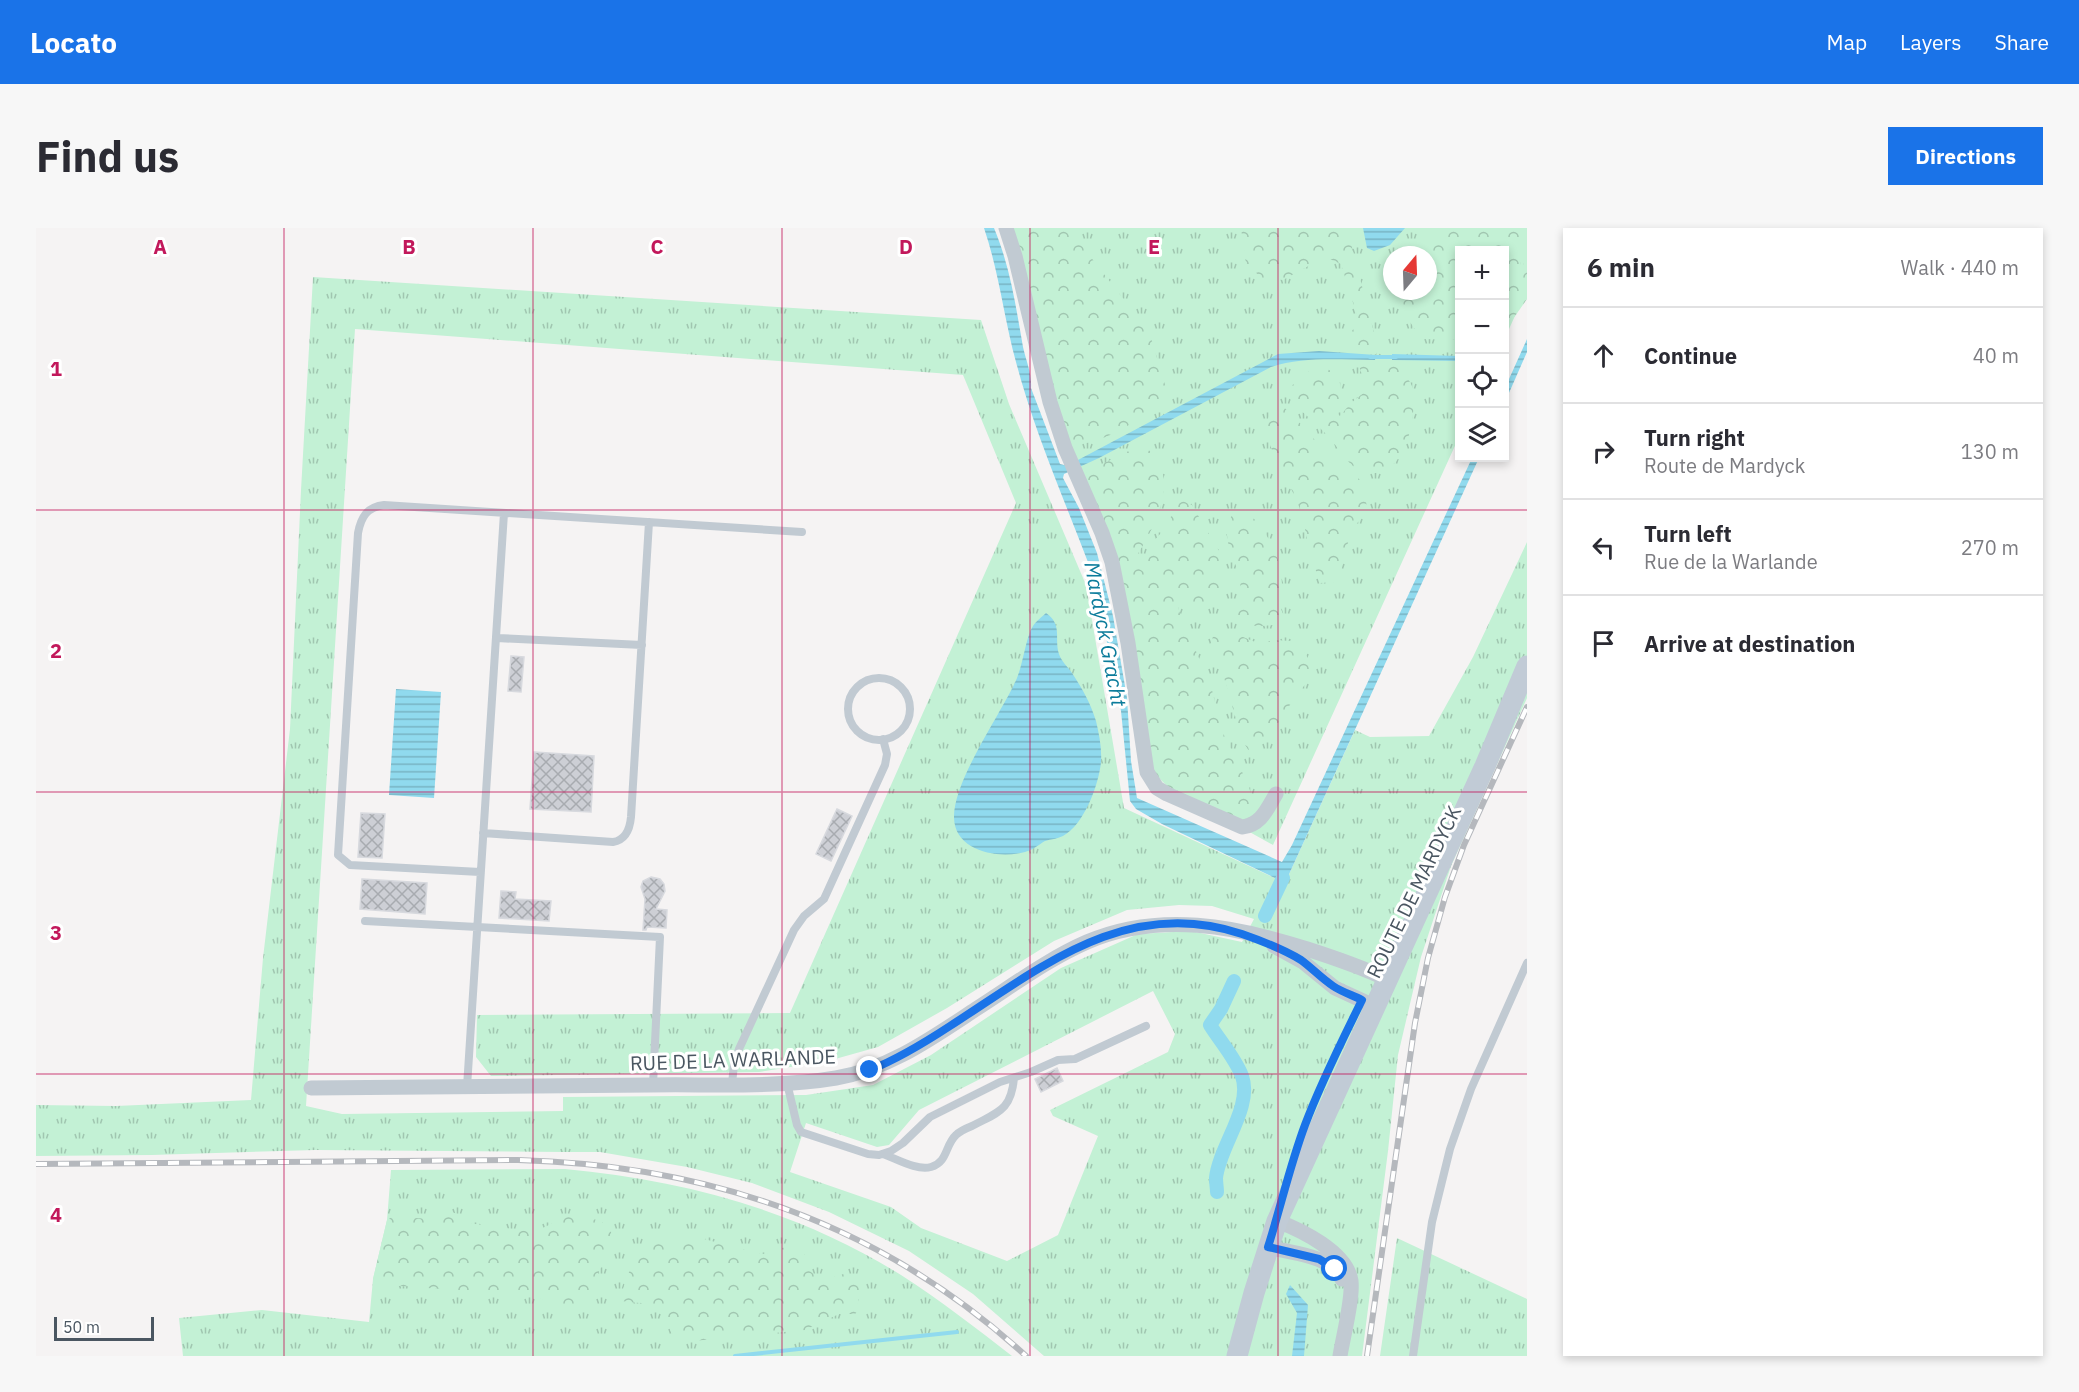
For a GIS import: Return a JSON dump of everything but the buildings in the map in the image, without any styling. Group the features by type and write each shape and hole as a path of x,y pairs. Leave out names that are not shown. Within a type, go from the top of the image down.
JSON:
{"main road":[{"name":"ROUTE DE MARDYCK","path":"1237,1356 1277,1221 1286,1181 1305,1124 1381,976 1406,906 1526,668"}],"street":[{"path":"1006,228 1015,256 1042,378 1070,459 1102,533 1117,584 1128,643 1145,766 1150,778 1157,788 1167,794 1242,827 1252,825 1259,820 1276,794"},
{"name":"RUE DE LA WARLANDE","path":"311,1088 787,1083 839,1078 890,1062 1058,958 1102,936 1133,928 1176,923 1227,929 1277,940 1355,964 1381,976"},
{"name":"RUE DE LA WARLANDE","path":"1227,929 1282,950 1303,962 1335,988 1368,1003"},
{"path":"1277,1221 1310,1236 1340,1260 1346,1268 1351,1280 1340,1356"},
{"path":"1268,1247 1319,1259 1332,1266 1344,1282 1348,1305"}],"lane":[{"path":"480,872 350,865 338,855 358,533 362,520 370,510 384,506 802,532"},
{"path":"467,1087 504,513"},
{"path":"483,833 613,842 625,835 632,817 649,522"},
{"path":"497,638 642,645"},
{"path":"874,678 889,680 898,685 909,702 908,717 904,726 897,733 883,739 873,739 859,732 850,720 848,711 849,700 854,691 865,681 874,678"},
{"path":"732,1084 734,1064 739,1049 792,934 801,920 824,899 887,762 883,739"},
{"path":"365,921 660,937 653,1085"},
{"path":"1413,1356 1432,1222 1450,1149 1471,1089 1527,963"},
{"path":"883,1154 900,1145 934,1114 1000,1082 1059,1060 1075,1059 1146,1026"},
{"path":"787,1083 797,1125 804,1134 868,1154 883,1154 919,1167 927,1167 936,1165 946,1155 956,1134 1002,1110 1012,1095 1014,1078"}],"green space":[{"path":"1010,228 1527,228 1527,289 1509,329 1509,246 1455,246 1455,446 1273,845 1167,786 1135,645 1070,444"},
{"path":"1010,228 1068,228 1136,315 1151,338 1169,398 1139,419 1101,439 1080,443 1068,437 1045,371"},
{"path":"1241,228 1347,228 1378,348 1376,355 1341,352 1344,341 1359,322 1341,264 1325,257 1283,280 1262,278 1246,264"},
{"path":"1439,228 1527,228 1527,235 1517,253 1521,265 1527,263 1527,299 1509,322 1509,246 1455,246 1455,340 1423,339 1407,317 1403,300 1437,300 1437,246 1424,246"},
{"path":"313,277 981,320 1009,404 1086,585 1124,808 1277,879 1268,895 1271,892 1280,894 1355,730 1370,737 1429,736 1473,657 1527,542 1527,698 1451,866 1421,957 1398,1055 1362,1356 1044,1356 973,1294 909,1251 829,1212 752,1183 687,1167 600,1152 315,1150 36,1156 36,1105 116,1106 251,1100 263,958 290,729","holes":["355,329 963,375 1016,503 790,1013 477,1015 476,1057 491,1076 759,1072 828,1061 878,1047 947,1008 1054,941 1127,910 1179,905 1212,906 1254,919 1242,942 1191,931 1138,934 1061,968 931,1055 873,1085 806,1095 563,1097 563,1111 342,1114 306,1106","1153,991 1175,1034 1168,1052 1050,1110 1053,1116 1098,1136 1058,1235 1007,1261 921,1228 891,1207 790,1172 806,1123 877,1147 889,1145 919,1110"]},
{"path":"1359,360 1392,360 1413,389 1413,414 1406,443 1392,465 1382,472 1368,473 1353,466 1330,438 1284,392 1318,364 1327,368 1338,378 1341,389 1338,414 1340,416 1366,391"},
{"path":"1279,404 1290,412 1338,466 1357,476 1365,488 1367,512 1352,529 1342,563 1341,576 1335,582 1320,583 1300,508 1268,438 1267,425 1270,413"},
{"path":"1141,448 1158,457 1164,482 1161,506 1132,564 1144,572 1154,541 1166,527 1177,504 1183,501 1192,505 1219,551 1223,563 1222,597 1195,610 1175,597 1211,686 1222,731 1248,784 1254,804 1250,814 1238,818 1167,786 1153,772 1135,645 1083,474 1126,452"},
{"path":"1242,509 1265,533 1276,553 1282,587 1280,605 1285,619 1280,624 1251,625 1237,615 1241,579 1229,548 1226,529 1233,512"},
{"path":"1222,632 1231,632 1260,644 1274,640 1291,641 1304,651 1311,664 1310,679 1297,694 1271,734 1249,751 1242,740 1223,674 1210,645 1213,637"},
{"path":"565,1169 653,1181 697,1190 781,1216 822,1233 901,1275 944,1304 1012,1356 183,1356 179,1318 262,1310 369,1322 373,1279 387,1220 391,1170"},
{"path":"452,1212 459,1215 461,1222 534,1232 568,1216 585,1216 602,1222 611,1231 610,1241 590,1294 582,1302 569,1307 556,1305 537,1296 386,1285 373,1279 387,1220 392,1217 436,1219 444,1213"},
{"path":"670,1236 693,1236 760,1254 789,1247 802,1249 807,1259 807,1268 818,1277 826,1279 847,1273 861,1285 858,1311 855,1314 839,1314 805,1330 683,1342 672,1333 667,1314 661,1307 622,1301 627,1277 641,1252 651,1242"},
{"path":"1397,1238 1527,1299 1527,1356 1380,1356"}],"water":[{"path":"984,228 994,228 1004,257 1030,372 1031,388 1060,464 1064,465 1078,460 1278,354 1319,351 1376,355 1375,360 1310,360 1271,367 1099,458 1064,474 1063,478 1079,508 1097,553 1113,616 1127,698 1131,761 1137,798 1282,862 1292,845 1470,462 1477,462 1280,894 1271,892 1277,879 1162,824 1136,809 1130,801 1121,711 1096,588 1024,389"},
{"path":"1363,228 1405,228 1390,245 1374,251 1367,248"},
{"path":"1527,339 1527,352 1509,393 1509,379"},
{"path":"1392,354 1455,356 1455,361 1392,360"},
{"path":"1046,613 1056,627 1060,657 1079,684 1094,715 1101,746 1100,771 1084,814 1071,831 1025,852 991,853 970,846 962,839 956,830 955,806 970,764 1017,678 1031,631 1036,622"},
{"path":"396,689 441,692 434,798 389,795"},
{"path":"1290,1285 1308,1305 1304,1356 1292,1356 1297,1313 1286,1294"}],"waterway":[{"path":"1370,357 1396,357"},
{"name":"Mardyck Gracht","path":"1265,916 1283,878"},
{"name":"Mardyck Gracht","path":"1217,1192 1218,1166 1239,1114 1244,1088 1242,1076 1235,1063 1210,1025 1221,1009 1234,981"},
{"path":"735,1356 957,1332"}],"railway":[{"path":"1367,1356 1415,1023 1428,958 1445,897 1464,845 1527,707"},
{"path":"36,1164 518,1160 589,1164 658,1174 725,1190 790,1211 853,1238 913,1271 971,1310 1026,1356"}],"route":[{"path":"870,1070 913,1050 1067,952 1102,936 1133,928 1176,923 1227,929 1265,942 1298,959 1335,988 1362,1000 1305,1124 1268,1247 1319,1259 1335,1269"}]}
